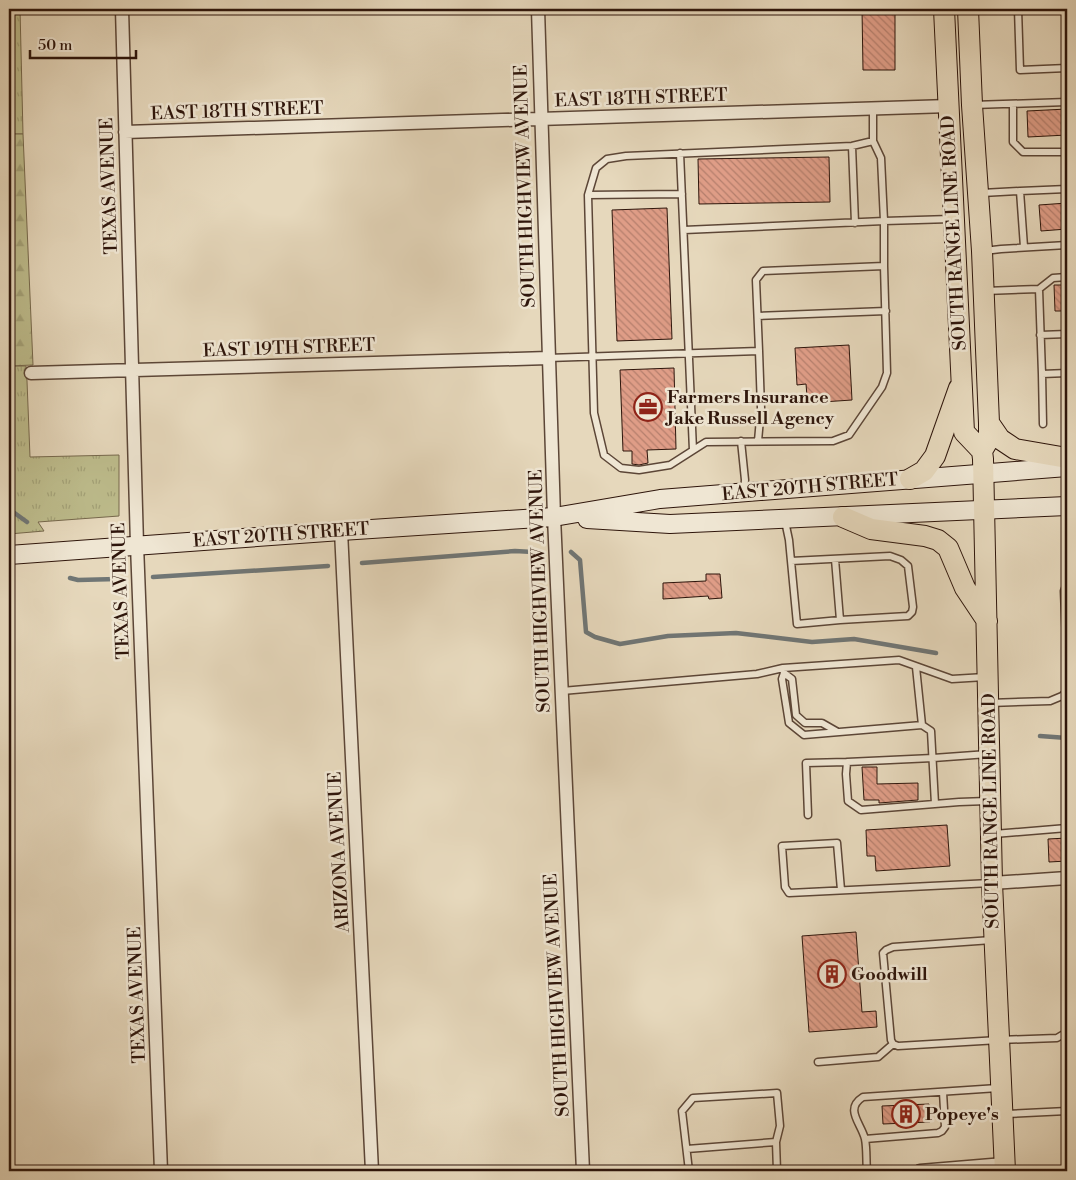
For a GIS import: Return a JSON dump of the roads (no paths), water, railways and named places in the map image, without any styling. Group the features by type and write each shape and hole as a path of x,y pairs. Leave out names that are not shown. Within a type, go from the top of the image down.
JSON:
{"main road":[{"name":"SOUTH RANGE LINE ROAD","path":"944,9 964,432 982,451"},
{"name":"SOUTH RANGE LINE ROAD","path":"968,9 972,105 982,251 989,424 989,439 982,451 992,883 1004,1168"},
{"path":"910,479 924,471 934,456 961,382"},
{"path":"989,424 1000,439 1015,450 1067,458"},
{"name":"EAST 20TH STREET","path":"9,555 554,517 660,499 1067,467"},
{"name":"EAST 20TH STREET","path":"554,517 670,524 1067,506"},
{"path":"843,517 871,530 925,536 938,540 948,548 965,588 987,621"}],"street":[{"name":"TEXAS AVENUE","path":"122,9 137,545 161,1171"},
{"name":"SOUTH HIGHVIEW AVENUE","path":"538,9 554,517 583,1171"},
{"name":"EAST 18TH STREET","path":"125,132 949,106"},
{"name":"EAST 19TH STREET","path":"31,373 548,358"},
{"name":"ARIZONA AVENUE","path":"341,531 372,1171"},
{"path":"992,883 1067,878"},
{"path":"920,1171 1004,1168"}],"lane":[{"path":"1018,9 1020,70 1067,68"},
{"path":"972,105 1067,102"},
{"path":"1013,104 1013,142 1023,152 1067,152"},
{"path":"873,109 873,141 881,158 887,373 882,387 849,435 833,441 706,442 670,465 639,470 621,468 604,455 594,413 592,356 588,195 596,168 607,159 626,156 852,146 873,141"},
{"path":"852,146 855,223"},
{"path":"680,154 693,450"},
{"path":"978,193 1067,189"},
{"path":"1020,192 1024,248"},
{"path":"588,195 682,194"},
{"path":"684,230 954,219"},
{"path":"982,251 1067,246"},
{"path":"758,441 761,408 756,280 763,271 884,266"},
{"path":"983,291 1038,289 1053,278 1067,277"},
{"path":"1038,289 1043,424"},
{"path":"758,316 886,311"},
{"path":"1040,335 1067,334"},
{"path":"548,358 759,351"},
{"path":"1042,374 1067,373"},
{"path":"741,441 745,480 744,492"},
{"path":"784,519 789,540 791,561 797,624 908,616 912,612 908,566 901,560 890,556 791,561"},
{"path":"835,559 840,620"},
{"path":"1067,583 1064,591 1067,664"},
{"path":"562,691 899,660 952,679 988,676"},
{"path":"916,667 922,725"},
{"path":"783,670 782,679 789,723 804,735 922,725 932,731 935,804"},
{"path":"783,670 792,679 796,715 805,723 822,722 836,732"},
{"path":"988,703 1050,701 1062,696 1067,691"},
{"path":"808,815 806,763 989,754"},
{"path":"847,762 848,801 861,810 990,801"},
{"path":"991,834 1067,828"},
{"path":"841,890 837,843 782,846 785,887 789,893 992,883"},
{"path":"994,940 893,948 883,953 890,1040 893,1044 898,1046 1057,1038 1067,1032"},
{"path":"818,1062 878,1057 893,1044"},
{"path":"867,1171 865,1139 854,1112 854,1106 857,1101 863,1097 1001,1088"},
{"path":"865,1139 938,1133 942,1131 945,1127 943,1092"},
{"path":"689,1171 682,1111 693,1098 776,1093 780,1126 776,1142 777,1171"},
{"path":"1002,1114 1067,1111"},
{"path":"687,1149 776,1142"}],"waterway":[{"path":"9,509 27,522"},
{"path":"362,563 515,551 533,552"},
{"path":"571,552 580,560 586,632 595,637 620,644 668,636 736,633 812,642 854,639 936,653"},
{"path":"153,577 328,566"},
{"path":"70,578 78,580 117,579"},
{"path":"1040,736 1067,738"}],"place":[{"name":"Farmers Insurance Jake Russell Agency","path":"648,407"},
{"name":"Goodwill","path":"832,974"},
{"name":"Popeye's","path":"906,1114"}]}
